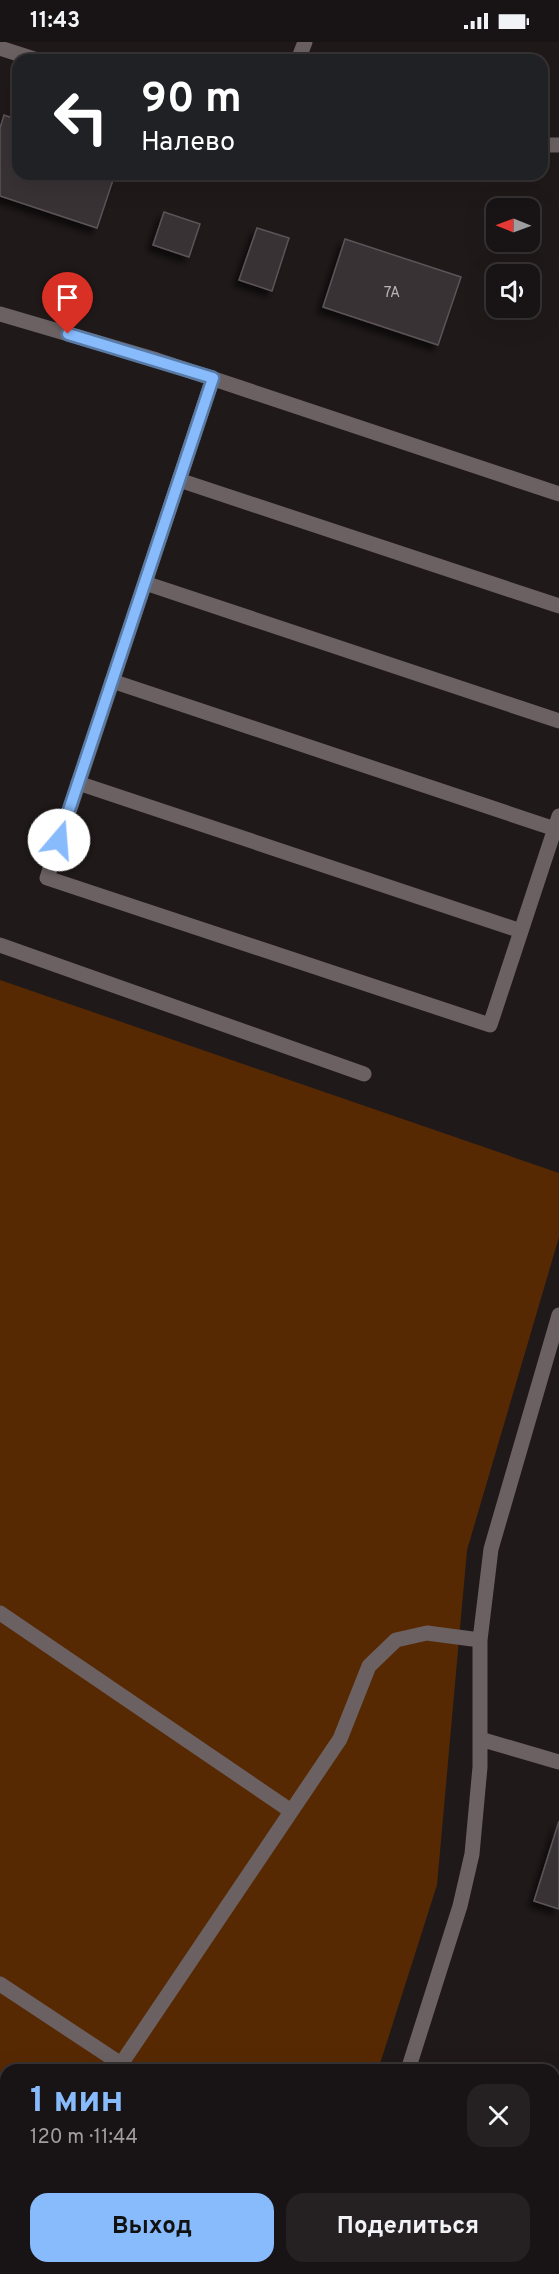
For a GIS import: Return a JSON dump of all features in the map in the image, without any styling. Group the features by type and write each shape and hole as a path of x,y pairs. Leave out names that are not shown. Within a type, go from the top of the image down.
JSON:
{"street":[{"path":"0,48 18,54"},
{"path":"0,314 213,378 559,494"},
{"path":"112,681 557,822 490,1025 47,878 78,783 112,681 145,583 213,378"},
{"path":"179,480 559,606"},
{"path":"145,583 559,721"},
{"path":"78,783 521,931"},
{"path":"0,945 364,1074"},
{"path":"410,2064 460,1906 472,1854 480,1739 480,1640 491,1549 559,1315"},
{"path":"0,1613 291,1811"},
{"path":"121,2064 340,1739 369,1666 396,1640 427,1633 480,1640"},
{"path":"480,1739 559,1762"},
{"path":"0,1984 115,2064"}],"shaded area":[{"path":"0,980 559,1173 559,1237 467,1550 437,1885 380,2064 0,2064"}],"building":[{"path":"4,115 12,118 12,180 113,180 97,228 0,196 0,128"},
{"path":"164,212 200,224 189,257 153,245"},
{"path":"257,228 289,238 272,291 239,280"},
{"path":"345,239 461,277 438,345 323,307"},
{"path":"559,1821 559,1909 534,1901"}],"route":[{"path":"59,840 213,378 68,334"}]}
